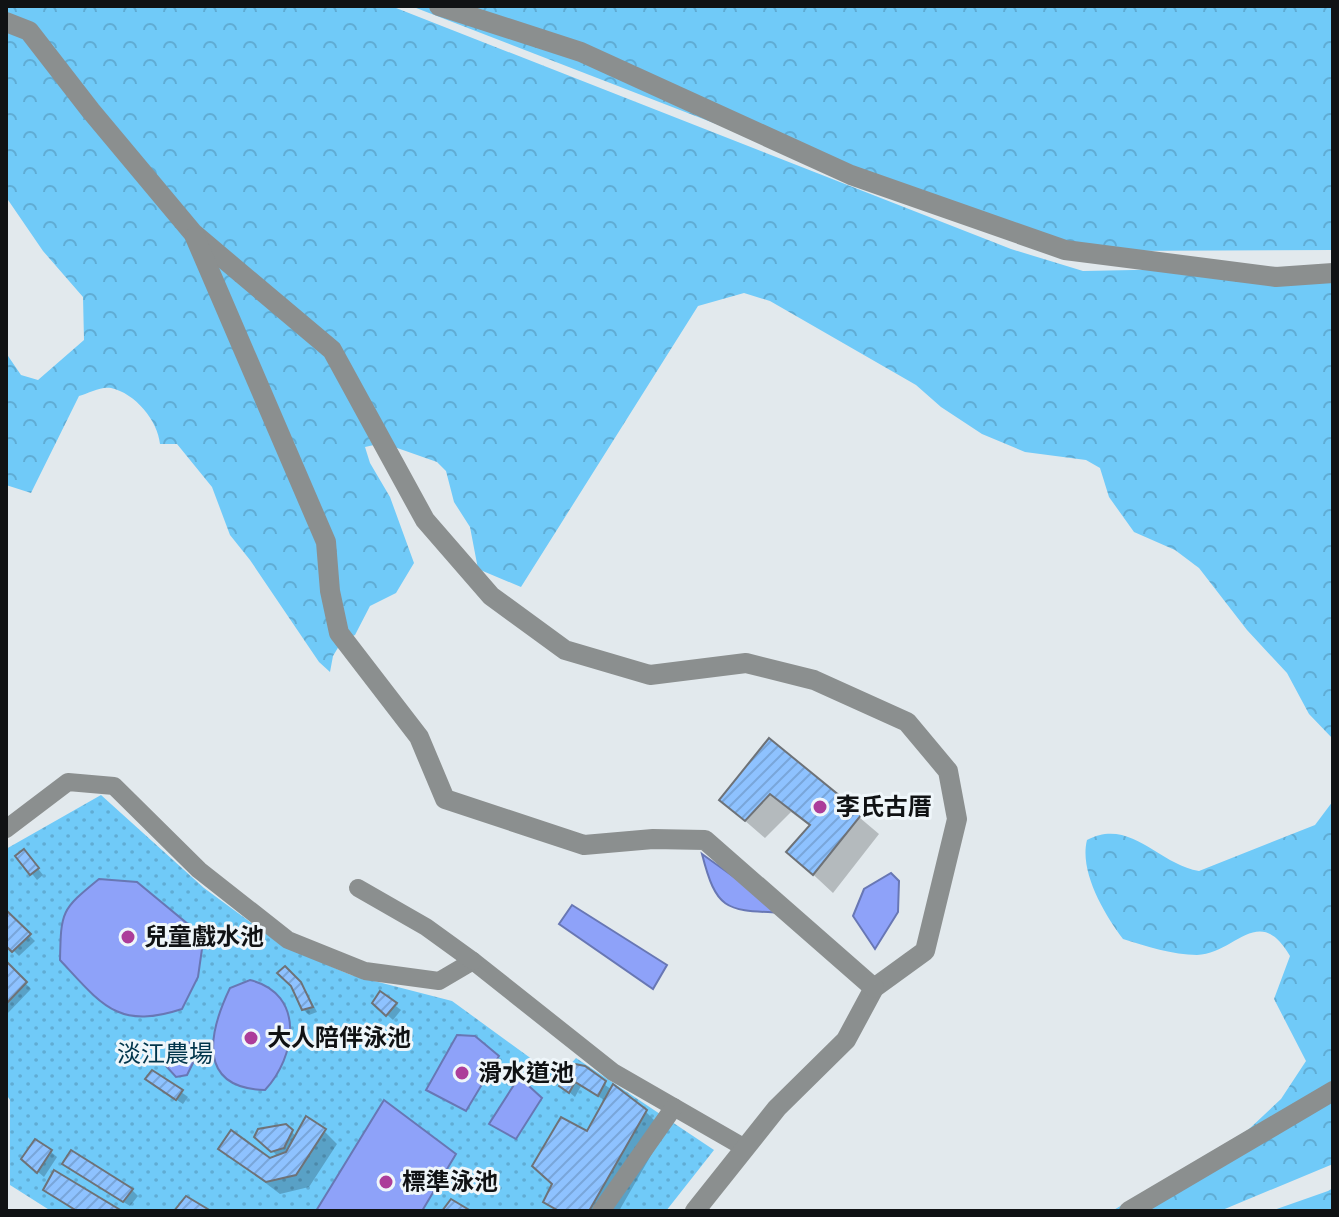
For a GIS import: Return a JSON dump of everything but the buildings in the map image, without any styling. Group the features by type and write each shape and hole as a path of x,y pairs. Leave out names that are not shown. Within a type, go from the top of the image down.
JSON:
{"street":[{"path":"439,6 581,52 851,175 1065,250 1276,277 1333,273"},
{"path":"6,22 29,31 193,233 332,350 425,520 491,596 565,650 650,675 746,663 814,680 907,722 948,771 957,819 925,951 874,988 846,1040 777,1108 695,1211"},
{"path":"193,233 326,542 330,591 339,633 419,737 445,799 584,845 653,839 705,840 874,988"},
{"path":"1129,1211 1333,1091"}],"lane":[{"path":"6,829 68,782 114,786 199,870 288,940 365,971 439,981 473,961"},
{"path":"358,888 426,927 613,1072 745,1148"},
{"path":"601,1211 674,1107"}],"green space":[{"path":"6,6 391,6 1011,249 1083,271 1333,266 1333,739 1309,714 1287,673 1247,630 1199,568 1175,550 1134,532 1109,497 1100,468 1086,460 1025,452 982,434 941,407 916,385 770,301 744,293 698,306 521,587 478,569 470,527 454,502 446,471 437,462 383,443 365,447 370,463 390,497 414,563 396,593 370,606 355,635 342,641 333,656 330,672 319,662 230,535 212,487 177,444 160,444 155,426 144,409 120,391 107,388 79,396 31,493 6,485 6,353 21,375 38,380 84,340 83,297 43,251 6,197"},
{"path":"411,6 1333,6 1333,250 1115,251 1024,243"},
{"name":"淡江農場","path":"101,795 204,888 283,946 351,975 452,1001 558,1078 576,1058 714,1150 666,1211 51,1211 10,1185 10,1100 6,1094 6,849"},
{"path":"1333,801 1333,1164 1220,1211 1112,1211 1248,1130 1281,1099 1306,1061 1274,999 1290,956 1279,940 1268,933 1257,932 1211,953 1188,955 1123,939 1095,892 1085,852 1087,840 1102,834 1117,834 1144,844 1184,867 1199,871 1315,825"},
{"path":"1333,1188 1333,1211 1271,1211 1328,1191"}],"shaded area":[{"path":"702,854 784,913 749,911 727,904 713,888"},
{"path":"891,873 899,881 898,912 875,949 853,916 864,889"},
{"name":"兒童戲水池","path":"99,879 137,882 189,925 202,949 198,977 182,1009 142,1017 126,1015 100,1001 60,960 61,931 66,913 70,905"},
{"path":"572,905 667,965 653,989 559,924"},
{"name":"大人陪伴泳池","path":"250,980 268,987 280,998 288,1012 289,1044 284,1061 265,1090 243,1087 228,1080 218,1069 214,1056 213,1040 217,1023 230,988"},
{"name":"滑水道池","path":"457,1035 475,1036 499,1056 466,1111 426,1090"},
{"path":"192,1042 200,1049 187,1075 176,1077 166,1066 173,1045"},
{"name":"滑水道池","path":"519,1077 542,1098 516,1139 489,1124"},
{"name":"標準泳池","path":"384,1100 456,1154 422,1211 316,1211"}],"place":[{"name":"李氏古厝","path":"820,807"},
{"name":"兒童戲水池","path":"128,937"},
{"name":"大人陪伴泳池","path":"251,1038"},
{"name":"滑水道池","path":"462,1073"},
{"name":"標準泳池","path":"386,1182"}]}
